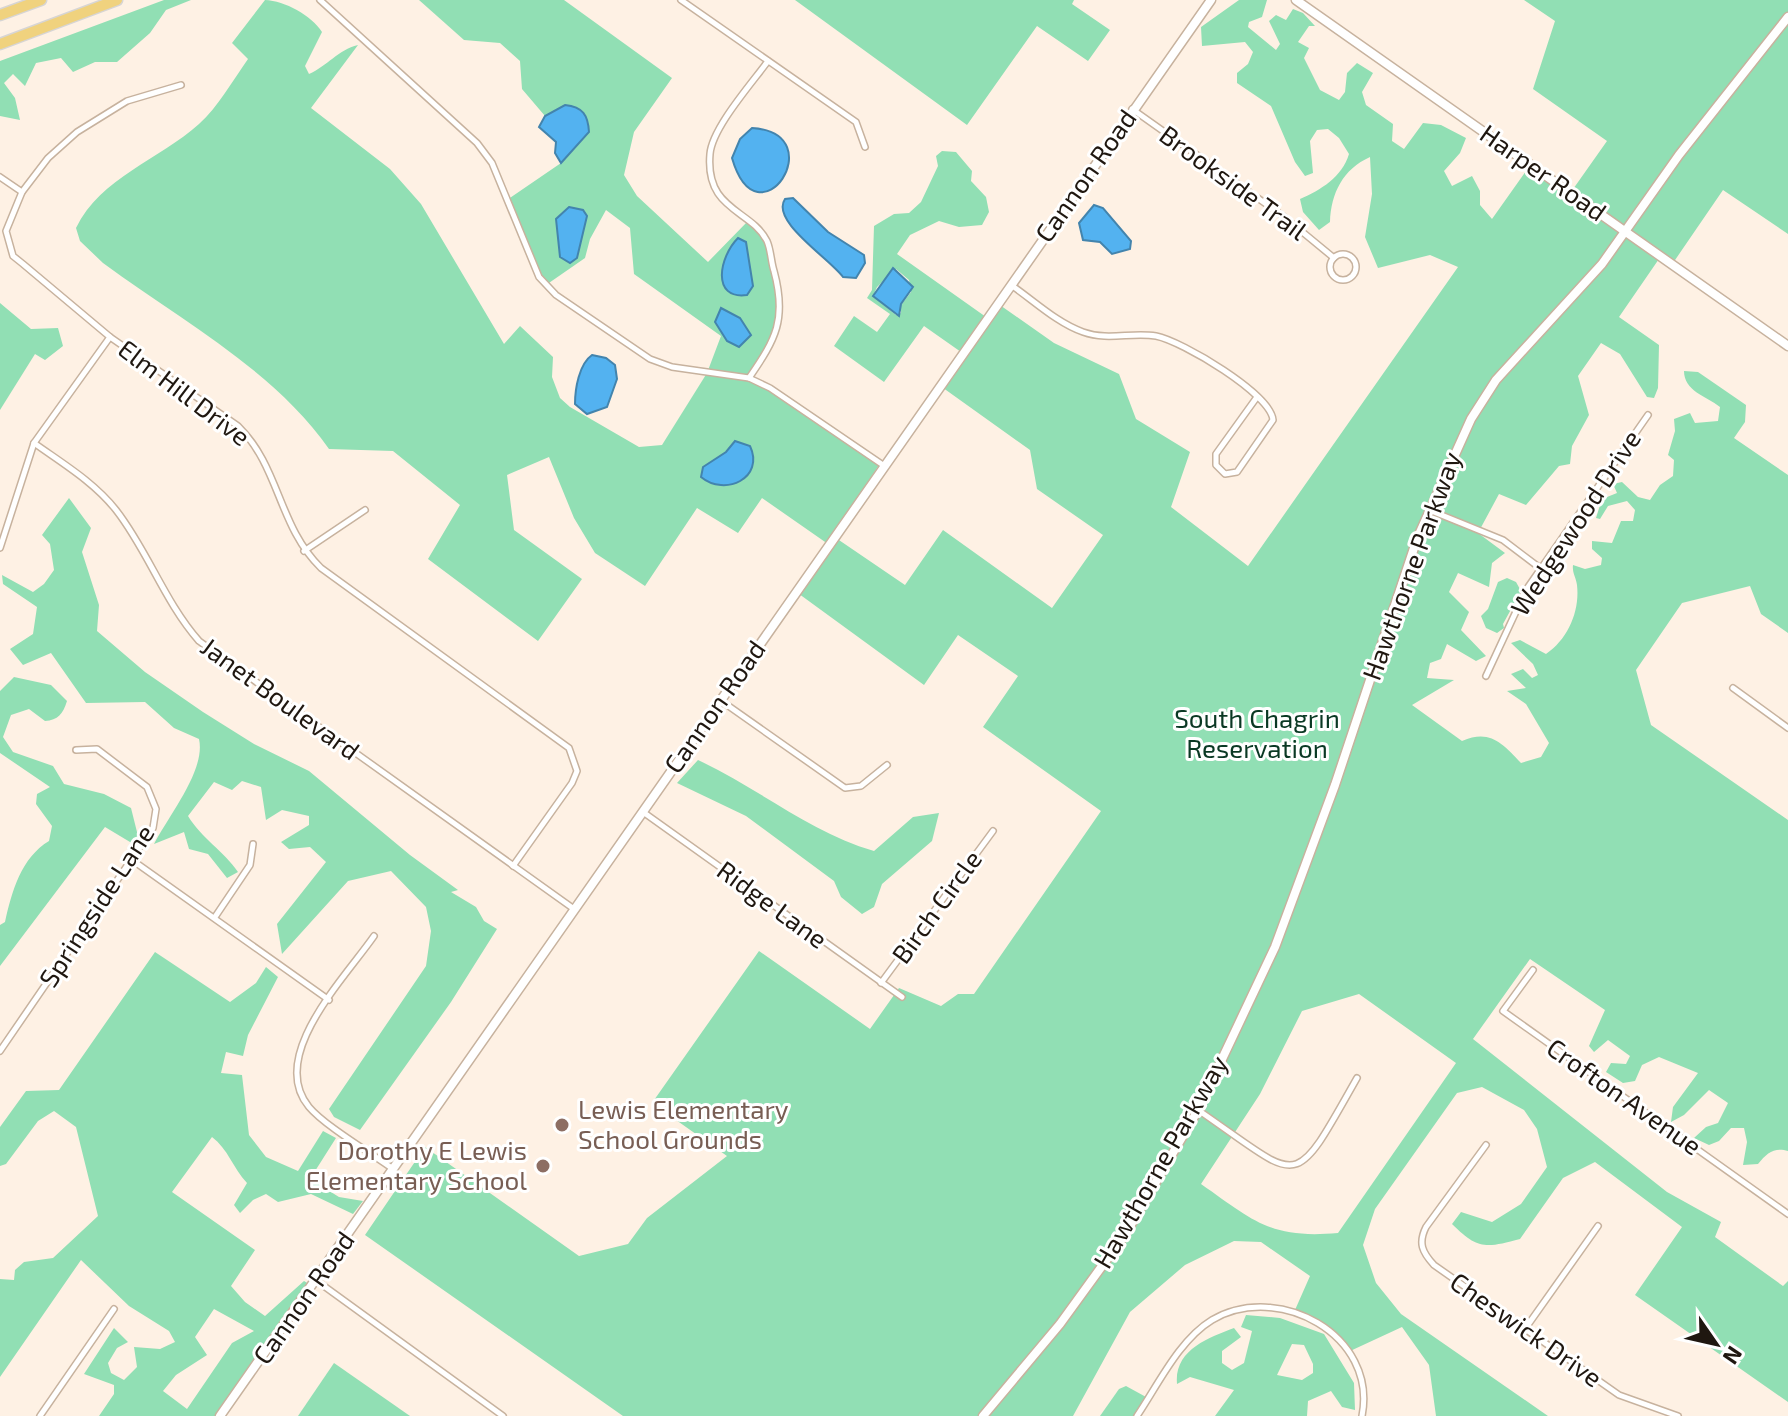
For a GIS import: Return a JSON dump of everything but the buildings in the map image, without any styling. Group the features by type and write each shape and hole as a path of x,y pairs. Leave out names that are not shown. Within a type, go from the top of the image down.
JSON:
{"highway":[{"path":"0,15 41,0"},
{"path":"0,44 117,0"}],"street":[{"path":"320,0 477,143 492,163 539,277 556,295 650,359 672,367 749,378 770,388 883,465"},
{"path":"681,0 856,122 865,147"},
{"name":"Cannon Road","path":"220,1416 1211,0"},
{"name":"Harper Road","path":"1296,0 1788,346"},
{"name":"Hawthorne Parkway","path":"983,1416 1060,1324 1126,1233 1198,1110 1275,947 1335,785 1399,590 1459,441 1489,391 1570,302 1679,155 1788,17"},
{"path":"749,378 774,342 780,324 778,287 767,240 721,198 712,181 710,152 717,134 768,61"},
{"name":"Elm Hill Drive","path":"181,85 167,87 106,112 48,158 22,192 6,231 13,256 110,337 238,426 254,442 292,533 321,568 569,748 577,771 572,783 513,866"},
{"name":"Brookside Trail","path":"1132,109 1283,216 1334,258"},
{"path":"0,177 22,192"},
{"name":"Brookside Trail","path":"1345,255 1353,259 1355,271 1350,278 1334,277 1330,266 1334,258 1345,255"},
{"path":"1010,284 1084,332 1108,337 1150,335 1177,342 1257,397 1271,409 1272,424 1241,469 1234,474 1225,474 1216,465 1216,454 1257,397"},
{"path":"0,548 34,443 110,337"},
{"name":"Wedgewood Drive","path":"1486,676 1540,568 1648,415"},
{"name":"Janet Boulevard","path":"34,443 86,480 118,512 173,609 199,641 574,909"},
{"path":"304,551 365,510"},
{"path":"1429,510 1503,540 1540,568"},
{"path":"1733,688 1788,728"},
{"path":"720,700 845,788 861,786 887,765"},
{"name":"Springside Lane","path":"0,1051 153,828 154,799 147,787 97,749 76,750"},
{"name":"Ridge Lane","path":"643,812 902,997"},
{"name":"Birch Circle","path":"881,983 993,831"},
{"path":"215,917 250,865 253,844"},
{"path":"132,860 329,1000"},
{"path":"374,936 301,1041 295,1071 310,1108 393,1169"},
{"name":"Crofton Avenue","path":"1533,970 1503,1011 1788,1214"},
{"path":"1198,1110 1273,1164 1290,1168 1307,1162 1318,1148 1357,1078"},
{"name":"Cheswick Drive","path":"1486,1145 1426,1227 1421,1237 1423,1253 1434,1265 1619,1395 1678,1416"},
{"path":"1525,1329 1598,1226"},
{"path":"317,1281 503,1416"},
{"path":"1137,1416 1195,1335 1210,1321 1239,1309 1283,1307 1303,1313 1341,1340 1360,1381 1362,1416"},
{"path":"40,1416 114,1309"}],"green space":[{"path":"164,0 191,0 166,10 150,33 117,62 95,62 73,72 61,58 36,63 25,86 13,74 4,83 15,98 20,120 0,116 0,61"},
{"name":"South Chagrin Reservation","path":"265,0 297,10 322,32 305,66 309,74 358,45 311,108 390,169 421,204 504,344 520,326 553,357 552,377 560,398 639,447 662,445 707,373 721,336 634,274 630,228 606,210 590,239 585,258 546,285 539,277 507,200 561,163 556,111 545,116 522,89 520,61 500,43 464,40 419,0 564,0 672,78 634,132 624,175 637,196 708,262 747,222 767,240 778,287 780,324 749,378 770,388 879,465 833,536 905,585 943,530 1052,608 1103,535 1037,489 1030,450 939,385 961,352 924,326 884,382 834,346 854,316 877,332 890,314 867,298 872,290 874,226 894,214 909,213 921,202 938,166 936,156 942,151 956,152 972,171 971,181 986,197 989,212 982,225 959,227 939,221 910,235 897,254 986,317 997,303 1054,343 1119,374 1136,419 1190,452 1171,507 1248,566 1458,267 1430,255 1378,268 1365,237 1372,194 1370,157 1352,168 1340,183 1330,222 1319,230 1303,212 1300,199 1330,182 1349,154 1339,138 1328,129 1317,130 1310,141 1313,173 1305,176 1295,162 1271,106 1237,83 1237,73 1248,64 1253,52 1245,42 1202,46 1201,27 1239,0 1267,0 1262,17 1249,22 1248,27 1276,50 1280,44 1269,21 1276,15 1286,20 1293,9 1303,13 1315,26 1309,26 1298,42 1309,48 1304,58 1320,90 1339,100 1345,92 1347,73 1357,63 1373,73 1362,92 1366,105 1393,124 1392,141 1404,149 1423,123 1441,125 1466,138 1460,153 1444,171 1452,186 1472,176 1480,191 1480,205 1492,219 1531,164 1571,192 1607,141 1533,89 1555,21 1524,0 1788,0 1788,234 1723,190 1673,263 1661,256 1619,317 1659,345 1658,388 1654,398 1647,397 1620,354 1601,343 1578,376 1589,415 1572,446 1570,464 1559,466 1526,505 1499,494 1478,533 1505,553 1492,563 1489,587 1458,573 1449,592 1469,612 1461,630 1486,656 1476,661 1447,644 1441,659 1430,663 1427,678 1454,680 1412,705 1462,741 1488,737 1501,744 1521,763 1541,757 1549,743 1526,704 1507,691 1526,688 1511,674 1523,669 1532,678 1538,675 1533,664 1511,643 1520,640 1546,654 1561,641 1577,605 1573,565 1585,569 1601,565 1602,558 1592,549 1592,541 1612,543 1621,521 1633,521 1635,510 1627,501 1608,506 1600,519 1596,518 1602,499 1617,493 1613,484 1622,482 1638,497 1650,500 1660,485 1673,476 1674,460 1668,455 1675,431 1674,419 1690,413 1695,423 1718,421 1720,407 1688,384 1684,371 1698,372 1746,405 1745,422 1734,438 1788,475 1788,633 1761,614 1750,586 1682,603 1636,670 1651,725 1788,820 1788,1151 1775,1150 1758,1164 1743,1165 1747,1142 1744,1128 1731,1128 1719,1141 1709,1145 1694,1138 1706,1127 1718,1123 1728,1103 1709,1090 1684,1115 1671,1122 1673,1107 1698,1073 1659,1057 1642,1065 1635,1081 1623,1083 1606,1072 1611,1063 1626,1064 1630,1056 1608,1040 1594,1052 1589,1046 1605,1010 1530,959 1473,1039 1667,1192 1721,1222 1715,1237 1783,1286 1788,1281 1788,1402 1635,1295 1682,1227 1595,1162 1563,1178 1520,1239 1483,1245 1469,1239 1452,1224 1461,1212 1492,1222 1521,1204 1547,1167 1537,1129 1524,1110 1482,1087 1457,1093 1375,1209 1363,1245 1376,1283 1401,1314 1548,1416 1436,1416 1429,1365 1402,1327 1348,1352 1323,1326 1295,1310 1310,1276 1261,1242 1234,1241 1185,1265 1130,1312 1073,1416 623,1416 365,1235 425,1147 579,1256 628,1244 647,1218 727,1156 652,1103 759,951 870,1029 899,988 941,1006 958,994 974,994 1101,811 983,727 1018,676 958,635 924,685 795,591 828,544 762,498 738,533 697,508 645,586 595,553 574,518 549,457 507,475 514,530 582,579 538,641 428,559 460,505 393,451 329,449 281,394 253,370 103,263 80,241 76,228 100,195 183,137 219,102 248,59 232,43","holes":["896,269 909,280 911,292 901,305 901,313 896,315 873,296 877,287","1359,994 1456,1063 1338,1233 1295,1233 1264,1225 1201,1184 1260,1094 1302,1011"]},
{"path":"795,0 1074,0 1072,4 1110,30 1088,61 1037,26 967,125"},
{"path":"0,303 31,329 58,328 63,346 45,360 35,354 0,410"},
{"path":"69,498 91,528 82,552 99,605 97,631 145,672 203,712 254,744 309,771 410,855 458,890 451,892 476,907 484,921 497,929 451,1002 360,1130 334,1117 329,1109 426,966 431,931 426,907 391,871 348,881 282,954 277,924 326,862 310,847 289,849 281,842 309,825 309,816 282,810 266,820 261,787 242,781 232,790 214,782 188,816 238,872 227,878 208,854 189,849 184,832 154,844 192,778 200,751 199,739 174,728 145,702 86,703 51,653 23,665 10,649 33,634 37,607 3,584 2,575 33,592 44,584 54,570 50,544 42,535"},
{"path":"1507,578 1516,582 1521,591 1503,624 1504,628 1497,633 1486,628 1481,616 1488,609 1498,582"},
{"path":"14,677 51,685 67,701 59,716 50,720 45,721 29,709 11,715 3,737 13,752 53,766 64,784 104,794 131,808 138,836 135,845 105,827 0,966 0,925 5,922 19,876 31,856 49,841 52,826 36,804 37,794 50,787 0,753 0,691"},
{"path":"698,760 828,833 874,851 913,817 939,813 932,841 882,884 874,907 862,914 841,897 834,881 746,816 677,783"},
{"path":"155,952 230,1002 256,983 266,967 278,977 248,1035 243,1056 226,1052 221,1073 242,1075 249,1135 266,1157 298,1171 323,1131 336,1138 310,1179 339,1197 363,1201 353,1214 311,1194 278,1202 266,1194 253,1200 240,1213 234,1205 247,1183 212,1137 172,1192 255,1250 231,1286 245,1302 265,1316 304,1281 309,1284 217,1416 99,1416 114,1394 114,1385 84,1374 114,1328 128,1342 117,1348 108,1363 111,1373 124,1380 137,1367 134,1347 160,1349 175,1342 169,1331 129,1306 81,1260 0,1377 0,1279 14,1280 15,1270 24,1262 53,1258 98,1216 76,1127 54,1111 38,1121 6,1164 0,1166 0,1127 26,1091 59,1090","holes":["214,1309 254,1331 232,1343 187,1409 163,1391 176,1375 207,1355 195,1337"]},
{"path":"1246,1315 1280,1318 1324,1334 1354,1383 1355,1410 1342,1407 1331,1391 1308,1401 1307,1416 1215,1416 1234,1390 1190,1377 1177,1384 1178,1372 1181,1362 1195,1347 1234,1328 1241,1337 1222,1351 1222,1363 1232,1370 1244,1363 1252,1331 1241,1327","holes":["1292,1344 1304,1345 1313,1364 1313,1373 1302,1380 1277,1375"]},
{"path":"334,1363 410,1416 298,1416"},
{"path":"1126,1386 1146,1397 1134,1416 1100,1416 1119,1389"}],"water":[{"path":"565,105 583,113 589,132 561,163 555,153 556,142 539,127 545,116"},
{"path":"752,128 776,134 787,147 789,163 782,179 771,189 758,192 744,183 732,158 740,139"},
{"path":"793,198 828,232 864,255 865,263 856,278 843,277 793,228 783,208 785,199"},
{"path":"1094,205 1103,208 1131,241 1130,249 1112,254 1100,242 1083,240 1079,223"},
{"path":"569,207 583,210 587,216 577,258 570,263 560,257 556,219"},
{"path":"738,238 746,242 753,286 747,295 735,295 723,284 726,256"},
{"path":"893,268 913,287 901,304 899,316 873,296"},
{"path":"721,308 740,318 751,335 739,347 727,341 715,322"},
{"path":"592,355 606,358 615,365 617,379 607,407 587,414 575,404 575,398 581,371"},
{"path":"735,441 750,446 752,467 747,475 740,481 721,485 701,477 703,467 726,452"}],"place":[{"name":"Lewis Elementary School Grounds","path":"562,1125"},
{"name":"Dorothy E Lewis Elementary School","path":"543,1166"}]}
